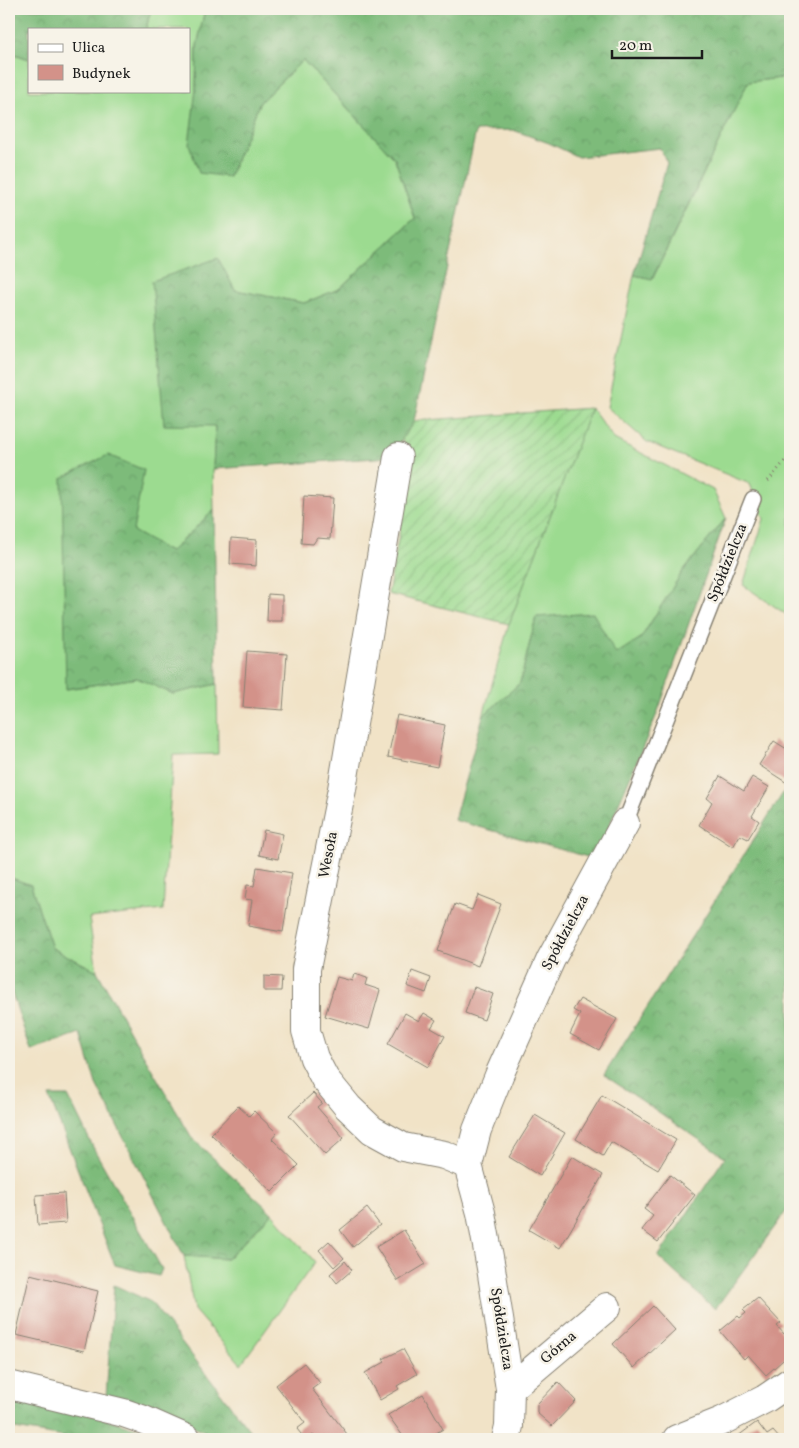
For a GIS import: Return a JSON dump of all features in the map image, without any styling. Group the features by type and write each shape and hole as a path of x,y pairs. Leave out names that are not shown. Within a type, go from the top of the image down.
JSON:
{"street":[{"name":"Wesoła","path":"398,457 342,789 306,969 306,1031 314,1058 325,1080 348,1107 372,1130 403,1147 444,1155 468,1165"},
{"name":"Spółdzielcza","path":"506,1439 509,1426 510,1390 481,1213 468,1165 477,1130 500,1073 551,959 625,823"},
{"name":"Górna","path":"510,1390 607,1307"},
{"path":"677,1439 722,1421 765,1399 790,1382"},
{"path":"9,1385 124,1413 187,1439"}],"lane":[{"name":"Spółdzielcza","path":"625,823 753,499"}],"path":[{"path":"753,499 790,455"}],"green space":[{"path":"9,9 151,9 146,28 28,28 28,59 9,52"},
{"path":"151,9 205,9 197,46 196,89 229,177 260,102 303,60 395,159 415,218 339,289 304,303 235,290 215,425 214,510 170,552 132,531 67,689 137,678 173,694 217,684 218,754 173,755 163,910 89,918 97,971 52,948 31,886 9,877 9,52 28,59 28,92 190,92 190,28 146,28"},
{"path":"205,9 790,9 790,75 789,77 748,82 652,279 634,275 667,163 660,148 578,157 549,143 513,130 476,131 414,421 391,457 213,469 215,426 164,425 152,281 218,258 235,290 304,303 339,289 415,218 395,159 303,60 260,102 229,177 199,173 189,144 196,89 197,46"},
{"path":"790,75 790,617 743,585 764,519 750,484 647,442 607,407 634,275 653,278 748,82 789,77"},
{"path":"591,408 614,439 713,490 726,518 683,571 641,638 616,654 536,617 520,683 483,716 509,624"},
{"path":"591,408 509,624 388,594 413,460 402,439 414,421"},
{"path":"108,455 144,470 133,531 170,552 214,510 217,684 173,694 137,678 66,689 62,478"},
{"path":"726,518 657,714 595,859 454,820 483,716 520,683 536,617 593,613 616,654 641,638 683,571"},
{"path":"790,782 790,1206 715,1309 658,1257 725,1157 604,1075"},
{"path":"9,877 31,885 52,948 97,971 192,1138 272,1213 227,1259 184,1256 96,1084 81,1034 31,1051 9,984"},
{"path":"49,1096 68,1096 95,1151 162,1269 159,1276 115,1265"},
{"path":"272,1213 315,1262 241,1364 194,1310 184,1256 227,1259"},
{"path":"114,1285 151,1302 256,1439 223,1439 157,1411 106,1397"},
{"path":"9,1400 82,1412 173,1439 76,1439 9,1428"}],"building":[{"path":"304,496 333,498 330,539 317,538 313,544 301,543"},
{"path":"231,538 257,540 256,566 230,564"},
{"path":"268,594 282,595 282,621 267,621"},
{"path":"247,651 287,654 283,710 243,707"},
{"path":"397,715 445,725 437,767 388,757"},
{"path":"774,741 790,751 790,777 787,783 759,765"},
{"path":"720,776 744,791 752,777 769,787 752,816 759,821 748,839 740,835 733,847 699,825 712,802 707,798"},
{"path":"264,830 283,834 278,859 259,855"},
{"path":"257,867 292,873 283,932 248,926 252,900 245,899 247,885 254,886"},
{"path":"478,895 501,904 478,966 438,951 455,904 472,910"},
{"path":"412,971 431,978 426,993 407,986"},
{"path":"354,974 367,978 365,985 380,990 369,1029 325,1016 337,977 352,981"},
{"path":"264,976 282,977 281,991 264,991"},
{"path":"474,987 493,994 484,1020 465,1013"},
{"path":"580,999 617,1019 599,1050 570,1034 580,1014 573,1010"},
{"path":"405,1013 419,1021 424,1013 436,1020 431,1028 445,1036 428,1067 388,1044"},
{"path":"313,1093 322,1103 317,1107 344,1138 325,1155 289,1115"},
{"path":"602,1095 676,1140 658,1170 611,1142 603,1156 576,1139"},
{"path":"238,1106 249,1116 254,1111 277,1133 272,1139 299,1165 272,1192 211,1134"},
{"path":"535,1115 565,1133 540,1176 509,1157"},
{"path":"572,1156 603,1175 560,1248 529,1230"},
{"path":"670,1175 695,1195 658,1242 642,1230 653,1216 644,1209"},
{"path":"64,1193 66,1223 38,1225 36,1195"},
{"path":"367,1208 380,1225 353,1247 340,1230"},
{"path":"404,1230 426,1264 398,1281 376,1247"},
{"path":"329,1241 344,1258 334,1267 319,1250"},
{"path":"345,1261 352,1270 337,1283 330,1274"},
{"path":"30,1274 98,1291 84,1351 16,1335"},
{"path":"758,1298 781,1323 777,1326 784,1334 788,1331 790,1334 790,1354 766,1375 748,1355 744,1359 720,1331 738,1316 740,1318 746,1313 743,1310"},
{"path":"653,1306 675,1330 634,1368 613,1344"},
{"path":"403,1349 417,1374 397,1386 399,1389 380,1400 365,1373 385,1362 383,1359"},
{"path":"304,1363 320,1383 312,1389 347,1434 340,1439 317,1439 313,1435 305,1439 297,1429 305,1423 276,1385"},
{"path":"558,1382 576,1401 552,1426 537,1413 537,1404"},
{"path":"423,1394 443,1429 426,1439 405,1439 388,1415"},
{"path":"757,1422 767,1435 773,1431 780,1439 734,1439"}]}
